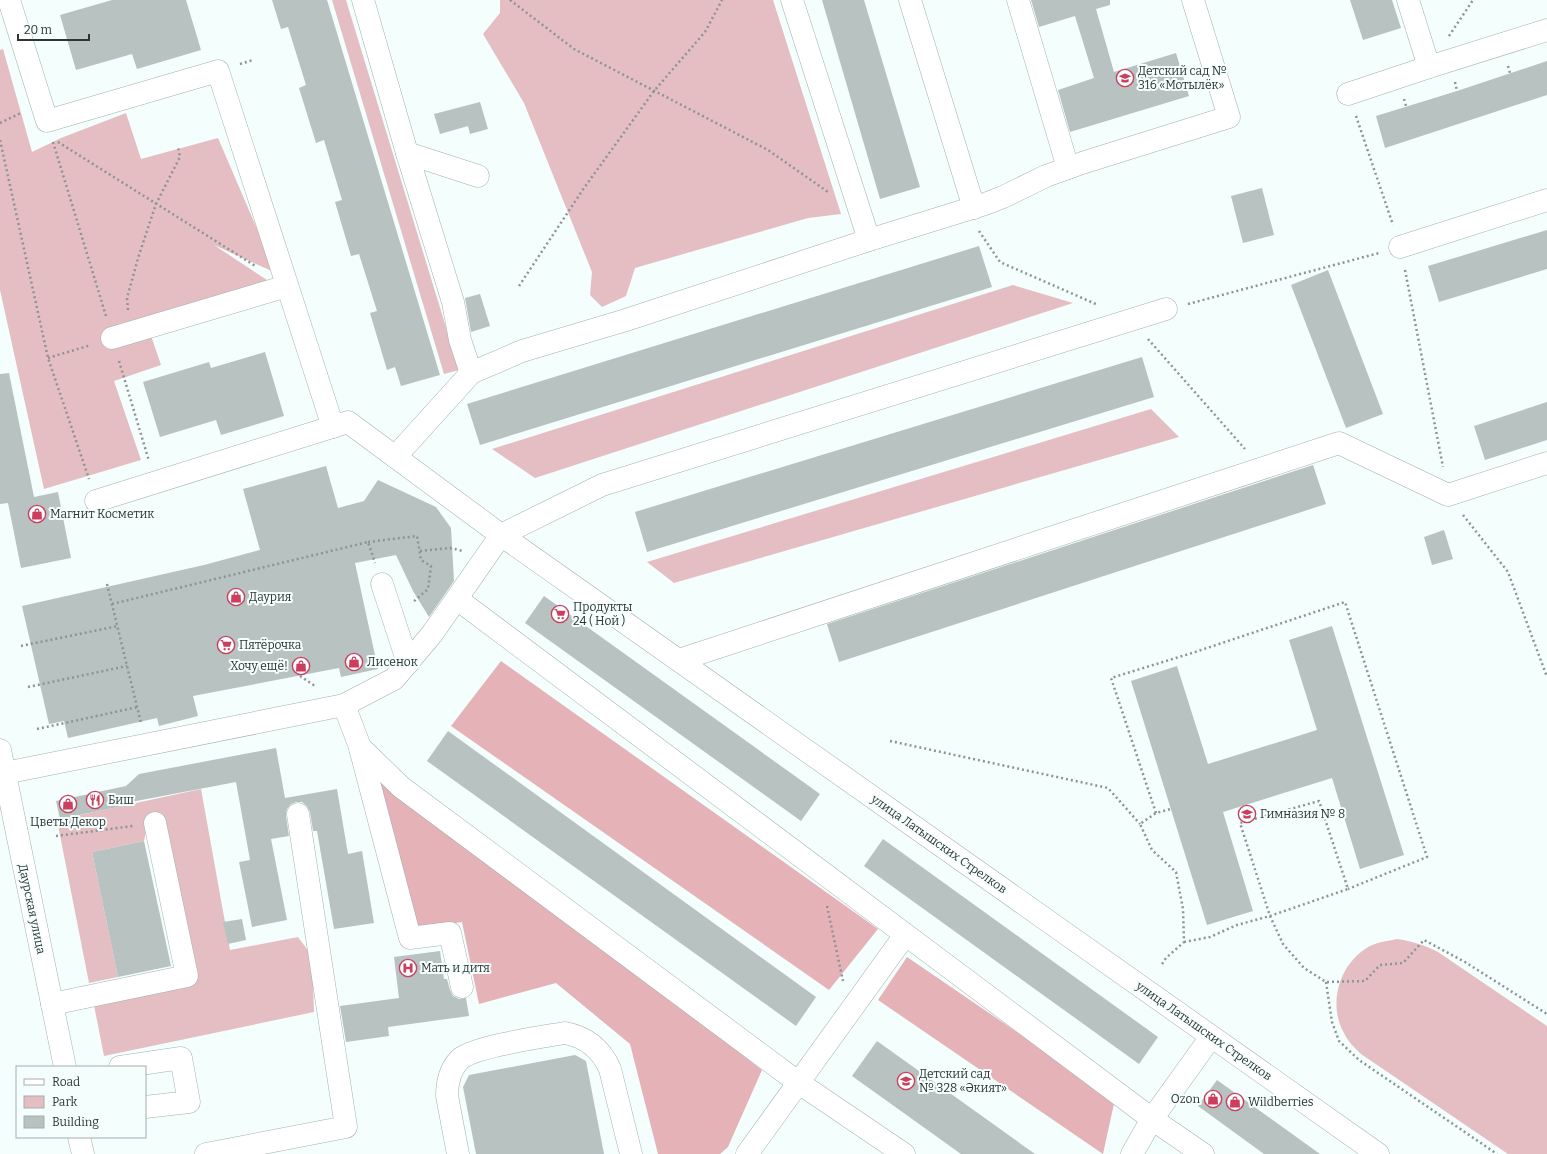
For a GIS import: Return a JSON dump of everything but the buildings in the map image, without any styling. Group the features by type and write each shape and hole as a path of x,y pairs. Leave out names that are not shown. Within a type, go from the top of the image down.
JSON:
{"street":[{"path":"8,0 47,121 218,71 287,286 341,424 96,501"},
{"path":"363,0 407,153 453,302 460,340 471,373"},
{"path":"792,0 869,240"},
{"path":"910,0 974,208"},
{"path":"1018,0 1068,168"},
{"path":"395,457 471,373 522,351 626,320 869,240 974,208 1003,197 1046,176 1068,168 1229,116 1192,0"},
{"path":"1408,0 1429,67"},
{"path":"1348,94 1547,30"},
{"path":"407,153 478,176"},
{"path":"1400,247 1547,200"},
{"path":"120,336 287,286"},
{"path":"2,773 344,705 394,679 432,634 501,534 602,485 1166,310"},
{"name":"улица Латышских Стрелков","path":"341,424 395,457 501,534 1378,1154"},
{"path":"679,660 1339,443 1448,495 1547,463"},
{"path":"382,584 408,663"},
{"path":"457,599 1152,1119 1203,1154"},
{"path":"344,705 360,747 410,938 450,933 462,987"},
{"path":"360,747 400,787 799,1083 904,1154"},
{"name":"Даурская улица","path":"0,750 2,773 65,1066"},
{"path":"206,1154 346,1127 298,814"},
{"path":"52,1004 187,976 155,823"},
{"path":"747,1154 905,935"},
{"path":"458,1154 447,1096 449,1075 454,1066 470,1053 483,1049 565,1033 576,1035 587,1040 597,1048 606,1059 610,1069 631,1154"},
{"path":"1132,1154 1152,1119 1211,1037"},
{"path":"127,1066 181,1058 189,1102 146,1107"},
{"path":"79,1138 83,1154"}],"path":[{"path":"510,0 574,49 768,150 829,193"},
{"path":"519,286 584,188 654,91 705,32 722,0"},
{"path":"1429,67 1473,0"},
{"path":"1348,94 1400,247 1448,495 1508,572 1547,677"},
{"path":"156,482 120,336 52,139 287,286"},
{"path":"0,140 48,358 96,501"},
{"path":"120,336 127,298 139,255 156,204 180,157 178,147"},
{"path":"1166,310 1400,247"},
{"path":"48,358 120,336"},
{"path":"112,604 368,542 417,536 421,560 431,566 428,589 394,620"},
{"path":"368,542 382,584"},
{"path":"420,551 450,548 487,555"},
{"path":"108,584 147,745"},
{"path":"1156,813 1111,678 1192,653 1345,602 1427,857 1348,889 1270,916 1237,925 1210,937 1184,942 1166,958 1162,964"},
{"path":"21,646 118,626"},
{"path":"28,687 127,666"},
{"path":"37,729 138,707"},
{"path":"890,742 1108,788 1140,824 1152,850 1176,872 1183,909 1184,942"},
{"path":"1348,889 1319,801 1240,823 1270,916 1283,944 1304,968 1326,982 1365,981 1380,965 1403,963 1424,940 1465,962 1547,1014"},
{"path":"1140,824 1156,813 1171,809"},
{"path":"56,836 155,823"},
{"path":"819,870 850,1012"},
{"path":"1326,982 1332,1022 1339,1041 1359,1060 1497,1154"}],"green space":[{"path":"332,0 346,0 459,370 444,374"},
{"path":"500,0 773,0 841,214 808,218 635,268 626,296 602,307 590,295 592,272 524,103 483,34 500,13"},
{"path":"3,49 32,152 61,138 126,113 141,159 218,138 276,273 214,245 273,284 146,321 161,365 114,381 141,460 44,489 0,290 0,50"},
{"path":"1013,285 1073,303 535,478 492,449"},
{"path":"1151,409 1179,437 674,583 647,562"},
{"path":"201,789 230,950 298,937 312,956 314,1012 104,1056 93,1000 190,980 149,817 144,841 92,852 118,977 89,983 57,820"},
{"path":"1397,939 1428,947 1438,952 1547,1026 1547,1154 1508,1154 1361,1054 1352,1045 1344,1033 1339,1021 1337,997 1339,984 1351,962 1360,953 1370,946"}],"shaded area":[{"path":"501,661 878,929 829,990 451,726"},
{"path":"377,773 762,1070 728,1147 720,1154 658,1154 630,1044 556,983 479,1004 462,922 414,929"},
{"path":"907,957 1115,1099 1103,1154 878,1000"}],"place":[{"name":"Детский сад № 316 «Мотылёк»","path":"1125,78"},
{"name":"Магнит Косметик","path":"37,514"},
{"name":"Даурия","path":"236,597"},
{"name":"Продукты 24 ( Ной )","path":"560,614"},
{"name":"Пятёрочка","path":"226,645"},
{"name":"Лисенок","path":"354,662"},
{"name":"Хочу ещё!","path":"301,666"},
{"name":"Биш","path":"95,800"},
{"name":"Цветы Декор","path":"68,804"},
{"name":"Гимназия № 8","path":"1247,814"},
{"name":"Мать и дитя","path":"408,968"},
{"name":"Детский сад № 328 «Әкият»","path":"906,1081"},
{"name":"Ozon","path":"1213,1099"},
{"name":"Wildberries","path":"1235,1102"}]}
